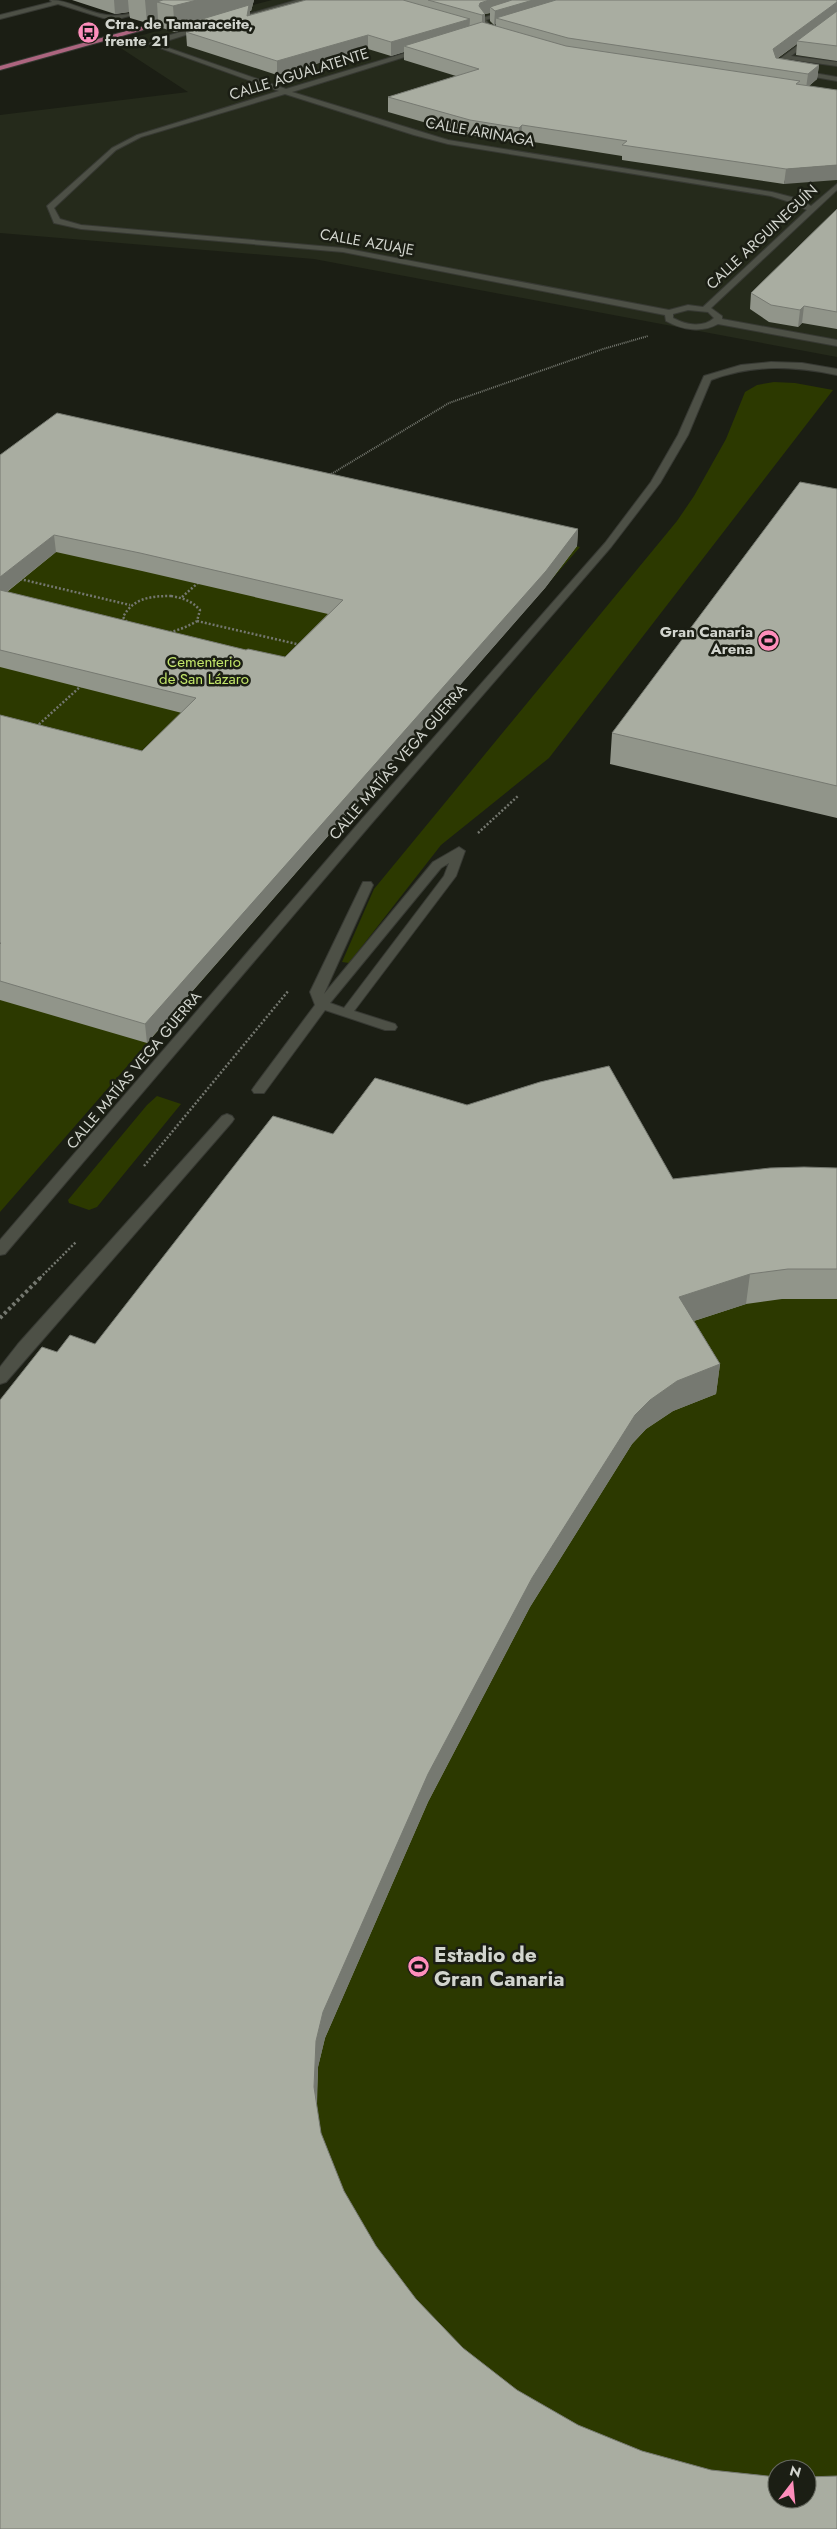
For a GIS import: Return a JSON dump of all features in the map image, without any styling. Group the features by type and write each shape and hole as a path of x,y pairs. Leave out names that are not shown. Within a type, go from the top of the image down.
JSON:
{"main road":[{"path":"0,68 180,18"}],"street":[{"path":"0,17 55,1 106,16 118,17 184,0"},
{"name":"CALLE ARINAGA","path":"304,0 165,38 152,44 287,92 416,134 448,142 772,194 796,201 812,210"},
{"path":"501,26 488,33 482,19 547,0"},
{"path":"837,18 775,65 776,69 837,79"},
{"name":"CALLE AGUALATENTE","path":"57,221 50,208 114,149 139,136 426,49"},
{"path":"785,57 837,64"},
{"name":"CALLE ARGUINEGUÍN","path":"705,309 812,210 826,201 837,186"},
{"name":"CALLE AZUAJE","path":"57,221 81,227 343,250 669,313"},
{"path":"717,321 719,318 715,313 705,309 680,308 669,313 668,316 673,322 685,326 701,326 717,321 837,343"},
{"name":"CALLE MATÍAS VEGA GUERRA","path":"0,1250 367,821 608,545 655,483 678,443 707,378 733,368 766,362 810,366 837,372"},
{"path":"259,1090 322,1006 437,865 459,850"},
{"path":"350,1008 450,876 459,850"},
{"path":"322,1006 317,992 367,885"},
{"path":"322,1006 390,1027"},
{"path":"0,1378 24,1348 227,1119"}],"path":[{"path":"328,476 449,403 602,349 685,326"},
{"path":"181,598 203,578"},
{"path":"19,579 131,605"},
{"path":"149,598 181,598 197,605 200,610 197,621 190,627 173,632 142,632 126,623 123,616 131,605 149,598"},
{"path":"197,621 304,646"},
{"path":"135,638 142,632"},
{"path":"36,727 85,682"},
{"path":"459,850 518,796"},
{"path":"144,1166 294,982"},
{"path":"0,1318 78,1240"}],"shaded area":[{"path":"272,0 837,0 837,357 314,259 0,233 0,115 188,92 113,43"}],"green space":[{"path":"774,382 795,383 833,390 549,758 441,845 349,963 342,962 374,889 677,521 694,496 726,439 745,392 757,385"},
{"name":"Cementerio de San Lázaro","path":"59,430 580,547 0,1212 0,473"},
{"path":"157,1096 181,1104 97,1207 89,1210 69,1203 68,1200 147,1105"},
{"name":"Estadio de Gran Canaria","path":"614,1182 837,1199 837,2529 0,2529 0,1462"}],"building":[{"path":"163,0 197,0 173,6 157,2"},
{"path":"306,0 403,0 470,19 391,42 368,35 277,61 186,32 204,27 189,23 249,5 247,16"},
{"path":"428,0 489,0 480,3 479,6 485,14 482,15"},
{"path":"512,0 533,0 495,11 490,7"},
{"path":"556,0 837,0 837,2 773,49 776,58 819,65 808,74 568,38 496,18"},
{"path":"837,11 837,46 797,41"},
{"path":"482,22 566,46 800,81 796,84 837,90 837,165 786,169 622,145 627,141 522,125 519,128 470,120 388,97 479,69 404,46"},
{"path":"837,209 837,312 804,306 800,310 771,305 751,293"},
{"name":"Cementerio de San Lázaro","path":"57,413 578,529 546,571 145,1024 0,981 0,715 142,751 196,698 0,650 0,590 246,650 285,657 343,600 54,535 0,577 0,455"},
{"name":"Gran Canaria Arena","path":"800,482 837,489 837,786 612,733"},
{"name":"Estadio de Gran Canaria","path":"609,1066 673,1179 770,1168 837,1168 837,1269 788,1269 750,1274 679,1297 720,1364 677,1381 650,1400 635,1415 532,1578 428,1774 323,2012 316,2041 314,2087 321,2133 344,2191 376,2246 416,2299 463,2348 517,2390 578,2425 642,2451 711,2470 767,2476 767,2509 817,2509 817,2477 837,2476 837,2529 0,2529 0,1400 42,1347 57,1352 70,1335 95,1344 273,1116 333,1134 375,1078 467,1105 540,1082"}],"place":[{"name":"Ctra. de Tamaraceite, frente 21","path":"89,33"},
{"name":"Gran Canaria Arena","path":"769,641"},
{"name":"Estadio de Gran Canaria","path":"418,1967"}]}
